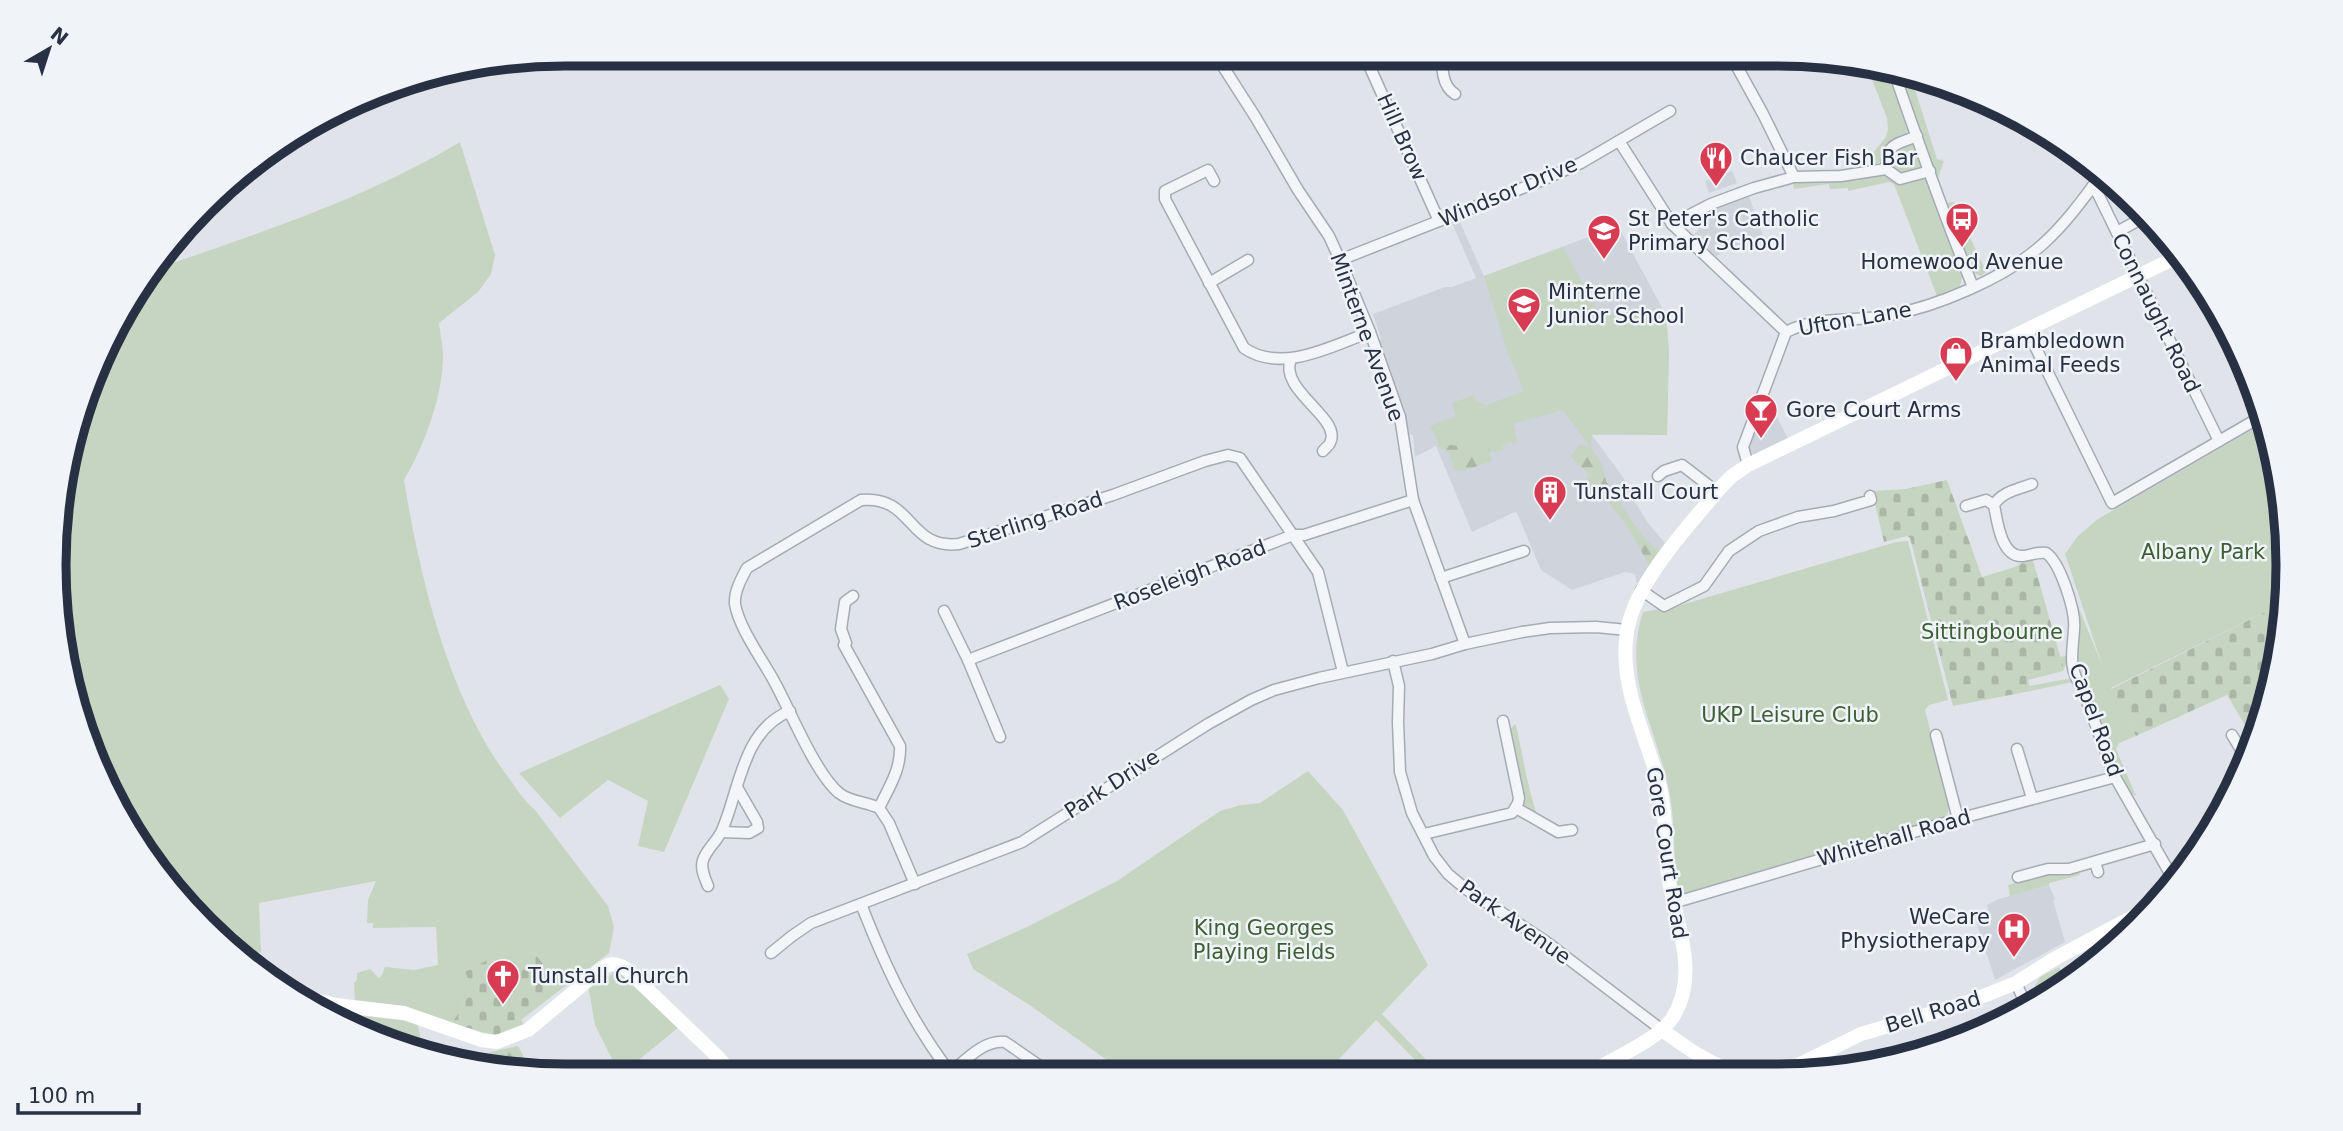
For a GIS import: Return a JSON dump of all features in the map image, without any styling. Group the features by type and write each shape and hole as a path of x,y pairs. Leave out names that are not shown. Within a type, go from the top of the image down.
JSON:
{"street":[{"name":"Minterne Avenue","path":"1223,66 1329,236 1340,260 1370,332 1400,417 1413,500 1465,644"},
{"name":"Hill Brow","path":"1369,66 1439,221"},
{"path":"1442,66 1450,92 1455,94"},
{"path":"1737,66 1794,177"},
{"path":"1898,82 1940,206 1973,287"},
{"name":"Windsor Drive","path":"1340,260 1581,163 1670,111"},
{"path":"1886,169 1886,158 1893,146 1917,136"},
{"path":"1619,141 1672,224 1786,332"},
{"path":"1672,224 1740,192 1794,177 1841,176 1886,169 1900,179 1930,171"},
{"path":"1214,181 1208,170 1166,191 1165,199 1244,348 1254,355 1270,359 1291,359 1370,332"},
{"name":"Ufton Lane","path":"1748,466 1743,447 1786,332 1811,324 1887,316 1940,303 1997,275 2043,244 2062,225 2096,182"},
{"name":"Connaught Road","path":"2092,187 2098,194 2218,441"},
{"path":"2116,232 2138,221"},
{"path":"1627,630 1642,590 1732,476 2171,259"},
{"path":"1209,283 1248,260"},
{"path":"2027,330 2112,503 2254,420"},
{"path":"1291,359 1288,368 1290,376 1332,434 1331,442 1323,451"},
{"name":"Sterling Road","path":"879,808 840,794 820,769 754,648 734,600 747,568 861,500 892,504 927,538 937,544 958,544 1228,455 1240,458 1318,572 1343,672"},
{"path":"1658,476 1682,465 1717,492"},
{"path":"1966,506 1986,500 1994,505 1997,499 2009,492 2032,484"},
{"path":"1642,590 1664,606 1704,586 1729,551 1759,531 1798,517 1834,511 1871,500 1870,496"},
{"name":"Roseleigh Road","path":"968,660 1293,535 1304,536 1413,500"},
{"name":"Capel Road","path":"1994,505 2006,548 2021,557 2032,553 2046,553 2056,561 2074,613 2071,646 2075,676 2082,688 2115,778 2170,873"},
{"path":"1441,578 1524,551"},
{"path":"853,596 845,602 841,629 846,643 844,645 900,746 901,756 895,778 879,808 915,884"},
{"path":"944,611 1000,737"},
{"name":"Park Drive","path":"771,953 811,923 1022,842 1146,762 1251,700 1295,684 1343,672 1550,628 1596,626 1627,630"},
{"name":"Gore Court Road","path":"1627,630 1625,648 1629,685 1661,792 1667,868 1685,963 1685,991 1674,1017 1662,1030"},
{"name":"Park Avenue","path":"1393,661 1399,686 1400,772 1412,813 1434,856 1448,874 1466,889 1545,941 1662,1030"},
{"path":"708,886 702,872 702,860 722,832 738,789 741,772 755,740 779,715 790,710"},
{"path":"1424,834 1507,816 1516,808 1519,798 1503,721"},
{"path":"1936,735 1958,819"},
{"path":"2232,735 2241,750"},
{"path":"2017,749 2032,798"},
{"name":"Whitehall Road","path":"1673,903 2032,798 2115,778"},
{"path":"722,832 749,833 758,828 738,789"},
{"path":"1516,808 1558,832 1572,830"},
{"path":"2018,877 2048,869 2097,867 2155,844"},
{"path":"861,904 894,984 923,1035 944,1064"},
{"name":"Bell Road","path":"1802,1063 1861,1034 1976,1000 2016,983 2054,958 2130,918"},
{"path":"324,1002 404,1013 481,1040 497,1042 528,1030 610,963 625,968 724,1064"},
{"path":"2016,983 2024,1000"},
{"path":"1605,1064 1662,1030 1717,1064"},
{"path":"963,1064 982,1048 997,1041 1005,1042 1037,1064"}],"shaded area":[{"path":"1732,171 1737,183 1709,193 1705,181"},
{"path":"1748,194 1763,235 1716,256 1693,235 1699,230 1693,215"},
{"path":"1459,220 1484,276 1618,226 1666,315 1669,351 1667,435 1592,435 1625,480 1648,523 1665,543 1637,584 1635,574 1625,572 1572,590 1541,570 1517,513 1472,532 1436,446 1415,457 1413,435 1408,434 1375,342 1381,339 1373,314 1476,278 1452,223"},
{"path":"1769,400 1788,439 1753,455 1749,447"},
{"path":"2049,885 2065,942 1995,980 1974,915 1988,911 1987,905 1999,899"}],"green space":[{"path":"1870,75 1894,81 1909,129 1904,136 1887,145 1884,160 1874,165 1869,162 1869,158 1886,137 1887,118"},
{"path":"1904,83 1914,86 1937,159 1944,161 1938,178 1947,203 1954,202 1986,272 1981,276 1969,271"},
{"path":"1912,141 1921,168 1902,176 1895,171 1890,154"},
{"path":"460,142 495,255 491,274 478,292 439,323 443,356 440,387 425,437 404,480 429,597 454,676 489,749 528,804 608,906 614,927 609,953 564,987 533,952 473,989 452,1023 417,1012 355,1003 354,983 357,973 370,969 379,978 385,967 414,970 438,965 436,927 373,928 373,923 367,923 368,900 376,881 259,903 261,952 253,954 190,895 133,815 104,756 76,663 66,566 76,468 93,405 104,375 133,316 168,265 347,199"},
{"path":"1882,172 1924,177 1929,181 1962,278 1960,286 1937,296 1894,184 1889,182 1848,191 1848,188 1830,189 1829,184 1794,189 1793,184"},
{"name":"Minterne Junior School","path":"1563,247 1600,314 1666,315 1669,351 1667,435 1592,434 1591,448 1563,410 1513,424 1517,442 1513,445 1511,442 1502,445 1504,450 1476,455 1439,444 1430,426 1456,416 1452,403 1474,395 1476,401 1487,405 1524,391 1508,354 1484,276"},
{"name":"Albany Park","path":"2257,427 2272,500 2276,566 2274,607 2111,688 2136,736 2119,743 2116,749 2136,796 2129,793 2077,657 2078,613 2057,554 2102,665 2065,554 2078,536 2098,519"},
{"path":"1439,444 1461,446 1476,454 1489,449 1492,461 1466,471 1454,470 1449,452 1438,447"},
{"path":"1580,444 1591,448 1602,464 1606,481 1634,524 1662,555 1651,569 1628,527 1602,494 1580,487 1589,475 1571,456"},
{"name":"Sittingbourne","path":"1947,480 1982,577 2015,567 2032,557 2063,666 2027,675 2031,691 1953,706 1910,538 1907,536 1884,542 1872,491 1906,489"},
{"name":"UKP Leisure Club","path":"1908,541 1948,700 1929,705 1925,710 1949,805 1948,813 1944,817 1684,896 1676,887 1674,830 1665,772 1639,683 1637,637 1643,612 1681,605 1896,542"},
{"path":"2274,607 2267,663 2248,731 2227,695 2136,736 2111,689"},
{"path":"2070,655 2063,671 2028,680 2027,675 2062,666 2060,657"},
{"path":"2067,679 2077,681 2031,691 2030,686"},
{"path":"720,685 729,699 664,852 638,846 648,801 608,780 560,818 519,773"},
{"path":"1514,725 1537,815 1527,809 1523,802 1522,784 1510,730"},
{"name":"King Georges Playing Fields","path":"1308,771 1343,810 1428,965 1382,1014 1430,1064 1419,1064 1376,1020 1334,1064 1113,1064 973,969 967,954 1117,881 1220,811 1260,803"},
{"path":"2078,871 2080,875 2010,896 2008,885 2048,874"},
{"path":"533,952 564,987 521,1020 524,1025 501,1038 452,1023 473,989 465,972 493,957 509,965"},
{"path":"2059,967 2063,974 2037,990 2035,986 2040,977"},
{"path":"617,969 678,1028 634,1064 614,1064 595,1025 588,985 602,983"},
{"path":"347,1014 417,1022 422,1043"},
{"path":"518,1046 524,1062 487,1058 490,1052"}],"place":[{"name":"Chaucer Fish Bar","path":"1716,188"},
{"name":"Homewood Avenue","path":"1962,249"},
{"name":"St Peter's Catholic Primary School","path":"1604,261"},
{"name":"Minterne Junior School","path":"1524,334"},
{"name":"Brambledown Animal Feeds","path":"1956,383"},
{"name":"Gore Court Arms","path":"1761,440"},
{"name":"Tunstall Court","path":"1550,522"},
{"name":"WeCare Physiotherapy","path":"2014,959"},
{"name":"Tunstall Church","path":"503,1006"}]}
